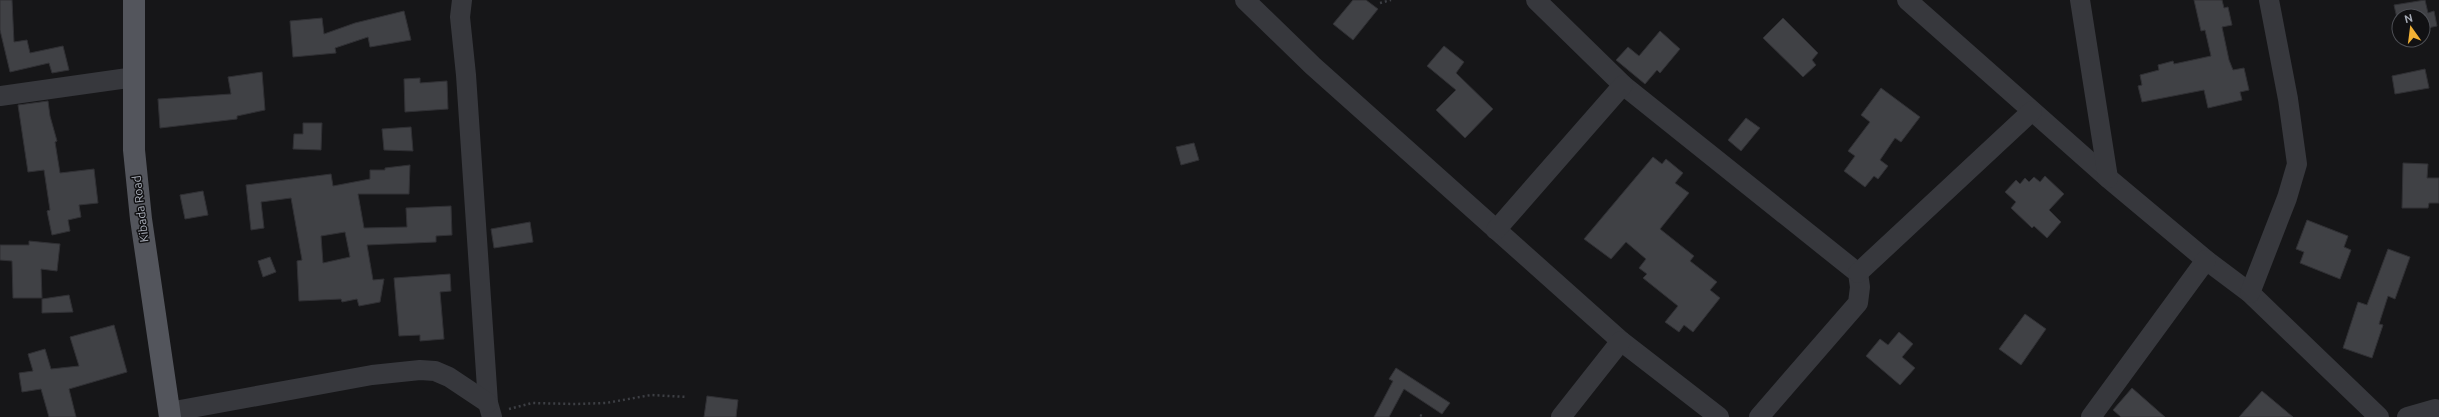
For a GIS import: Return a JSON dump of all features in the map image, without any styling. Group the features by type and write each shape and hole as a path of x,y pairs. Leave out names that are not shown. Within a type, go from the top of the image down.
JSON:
{"main road":[{"name":"Kibada Road","path":"134,0 134,150 140,212 170,414"}],"street":[{"path":"448,0 461,8 490,411"},
{"path":"1245,0 1313,66 1621,340 1719,417"},
{"path":"1536,0 1623,85 1858,273 1860,287 1858,303 1759,417"},
{"path":"1907,0 2108,178 2206,260 2250,293 2379,417"},
{"path":"2080,0 2108,178"},
{"path":"2250,293 2287,198 2297,164 2288,99 2269,0"},
{"path":"0,96 135,77"},
{"path":"1496,230 1623,85"},
{"path":"1858,273 2032,111"},
{"path":"2091,417 2206,260"},
{"path":"1561,417 1621,340"},
{"path":"170,414 372,375 420,370 434,371 449,377 490,411"},
{"path":"2407,417 2436,407"}],"path":[{"path":"1380,3 1390,0"},
{"path":"490,411 532,403 606,403 651,395 687,397"},
{"path":"1420,415 1424,417"}],"building":[{"path":"0,0 12,0 14,42 27,40 30,53 63,46 69,70 52,73 49,63 10,72 0,30"},
{"path":"1353,0 1366,0 1378,9 1353,40 1333,24"},
{"path":"2194,0 2222,0 2224,8 2228,7 2232,25 2222,27 2229,60 2233,70 2244,68 2249,90 2240,92 2242,100 2208,108 2204,90 2142,102 2138,86 2142,85 2140,75 2159,70 2158,65 2173,61 2174,64 2211,56 2205,30 2201,31"},
{"path":"2425,0 2427,8 2395,8 2394,5"},
{"path":"404,11 411,40 370,47 368,37 335,48 336,53 293,57 290,21 322,18 324,34 355,23"},
{"path":"2434,11 2437,26 2431,27 2431,12"},
{"path":"1783,18 1818,53 1812,60 1816,65 1803,77 1763,38"},
{"path":"1660,31 1680,49 1660,73 1657,70 1645,84 1616,60 1628,47 1639,56"},
{"path":"1444,46 1464,62 1456,73 1493,109 1465,138 1436,110 1456,90 1427,66"},
{"path":"2425,69 2429,88 2395,94 2392,76"},
{"path":"262,72 265,110 237,116 237,119 160,128 158,99 231,94 228,77"},
{"path":"420,78 420,83 447,81 448,109 405,112 404,79"},
{"path":"1881,88 1920,117 1901,142 1895,138 1880,160 1888,166 1878,179 1874,176 1865,187 1844,171 1855,156 1848,151 1870,122 1861,115"},
{"path":"48,101 50,116 57,141 55,142 60,173 94,169 98,203 79,205 81,217 68,220 70,231 52,235 47,211 50,210 44,170 28,172 18,105"},
{"path":"1746,118 1760,128 1741,151 1728,140"},
{"path":"303,123 322,123 321,150 293,149 294,134 303,134"},
{"path":"411,127 413,151 384,150 382,129"},
{"path":"1194,143 1199,160 1181,165 1176,147"},
{"path":"1653,157 1662,164 1666,159 1683,173 1675,183 1689,193 1660,229 1694,256 1690,261 1717,282 1710,290 1720,298 1693,332 1684,325 1679,332 1665,322 1678,306 1643,278 1647,274 1639,268 1646,259 1626,242 1611,259 1584,239"},
{"path":"2403,163 2428,164 2427,178 2439,178 2439,203 2429,203 2428,208 2402,208"},
{"path":"410,165 409,194 358,194 364,228 407,227 406,208 451,206 452,235 436,236 436,242 367,245 373,280 384,279 380,302 359,306 357,299 342,302 341,299 299,301 297,261 302,260 291,198 261,202 264,228 251,230 246,185 331,174 333,186 370,179 370,170 385,170 385,168","holes":["345,232 350,257 323,263 321,236"]},
{"path":"2045,176 2064,194 2049,210 2061,222 2047,238 2034,226 2032,228 2011,208 2016,202 2005,192 2016,180 2020,184 2025,178 2029,182 2034,177 2040,182"},
{"path":"203,191 208,215 185,219 180,195"},
{"path":"2307,220 2348,236 2344,247 2351,250 2340,279 2300,263 2304,252 2296,249"},
{"path":"530,222 533,242 494,248 491,229"},
{"path":"29,241 60,244 57,271 41,269 42,298 13,298 12,261 0,260 0,245 29,245"},
{"path":"2388,249 2410,257 2395,299 2388,296 2379,324 2383,325 2372,358 2343,348 2358,302 2367,305"},
{"path":"270,257 276,272 263,277 258,261"},
{"path":"450,274 451,291 440,292 444,339 420,341 420,335 399,336 394,278"},
{"path":"69,295 73,312 42,313 42,299"},
{"path":"2025,314 2046,329 2021,365 1999,349"},
{"path":"114,325 127,372 69,389 76,417 49,417 41,389 22,392 19,373 33,371 28,354 45,349 51,369 79,366 70,337"},
{"path":"1899,332 1913,344 1902,357 1915,368 1900,385 1866,356 1880,339 1888,345"},
{"path":"1396,368 1450,403 1442,414 1404,389 1389,417 1374,417 1393,381 1389,379"},
{"path":"2132,388 2165,417 2121,417 2113,410"},
{"path":"2262,391 2293,417 2239,417"},
{"path":"707,396 738,400 736,417 704,417"}]}
